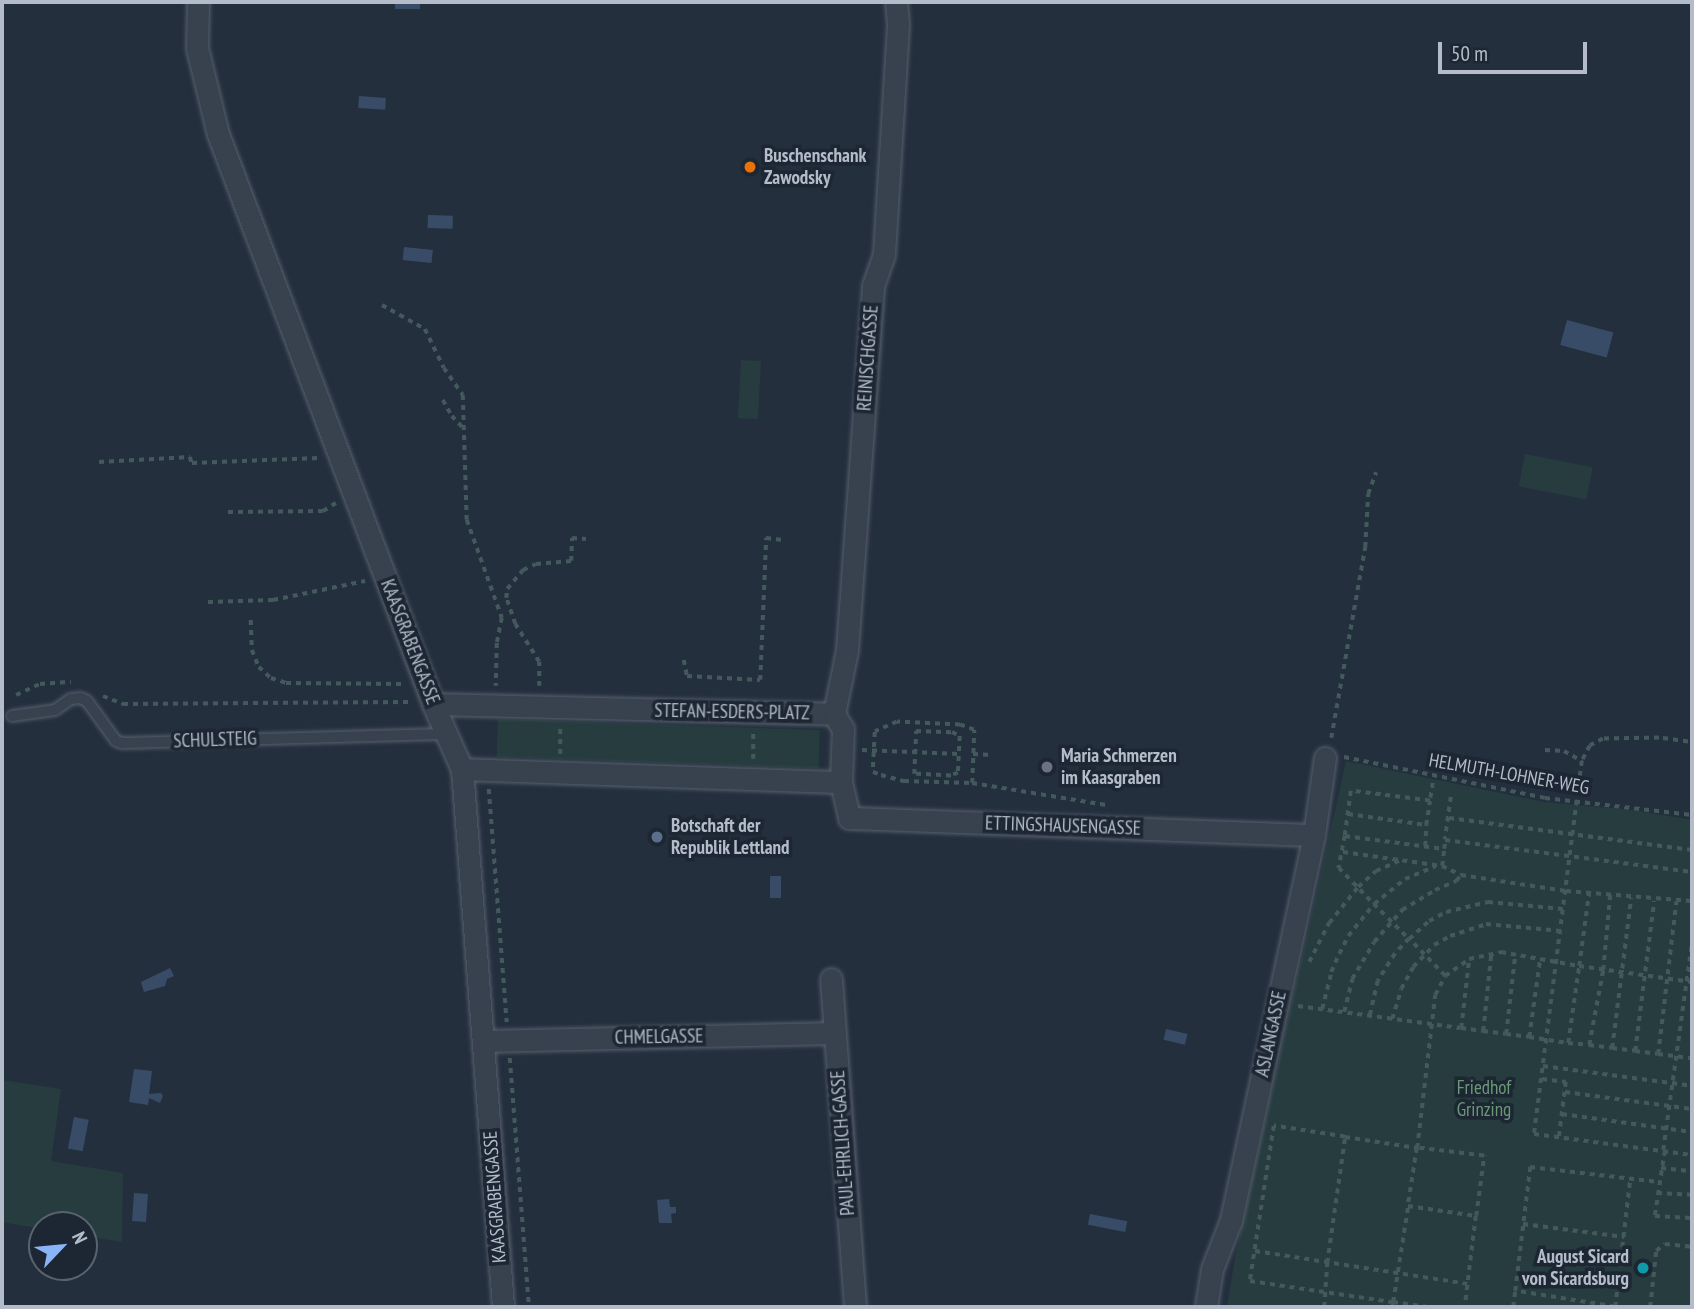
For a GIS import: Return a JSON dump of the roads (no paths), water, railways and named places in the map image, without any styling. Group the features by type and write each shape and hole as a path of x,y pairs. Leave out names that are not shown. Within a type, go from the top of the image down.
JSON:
{"street":[{"name":"KAASGRABENGASSE","path":"198,2 197,48 218,134 425,684 462,769 503,1307"},
{"name":"REINISCHGASSE","path":"834,714 847,650 873,286 884,254 898,24 896,2"},
{"name":"STEFAN-ESDERS-PLATZ","path":"433,704 834,714 843,729 841,782"},
{"name":"ASLANGASSE","path":"1206,1307 1212,1269 1231,1220 1314,835 1327,752"},
{"path":"462,769 841,782"},
{"name":"ETTINGSHAUSENGASSE","path":"841,782 849,818 1314,835"},
{"name":"PAUL-EHRLICH-GASSE","path":"831,979 855,1307"},
{"name":"CHMELGASSE","path":"484,1041 835,1033"}],"lane":[{"name":"SCHULSTEIG","path":"12,716 55,710 71,699 81,698 87,701 116,741 122,743 445,734"}],"water":[{"path":"395,2 420,2 420,9 395,9"},
{"path":"359,96 386,98 385,110 358,108"},
{"path":"428,215 453,216 453,229 428,228"},
{"path":"404,247 433,250 431,263 403,260"},
{"path":"1567,320 1613,332 1607,358 1560,345"},
{"path":"770,876 781,876 781,898 770,898"},
{"path":"170,968 174,976 167,979 165,986 144,992 141,982"},
{"path":"1166,1029 1187,1034 1185,1045 1164,1040"},
{"path":"134,1069 152,1071 149,1094 161,1093 163,1096 160,1103 149,1098 148,1105 129,1102"},
{"path":"74,1117 89,1120 83,1151 68,1148"},
{"path":"134,1193 148,1194 146,1222 132,1221"},
{"path":"669,1199 670,1207 676,1207 676,1213 671,1214 672,1223 659,1223 657,1200"},
{"path":"1090,1214 1127,1221 1125,1232 1088,1225"}],"place":[{"name":"Buschenschank Zawodsky","path":"750,167"},
{"name":"Maria Schmerzen im Kaasgraben","path":"1047,767"},
{"name":"Botschaft der Republik Lettland","path":"657,837"},
{"name":"August Sicard von Sicardsburg","path":"1643,1268"}],"park label":[{"name":"Friedhof Grinzing","path":"1484,1099"}]}
